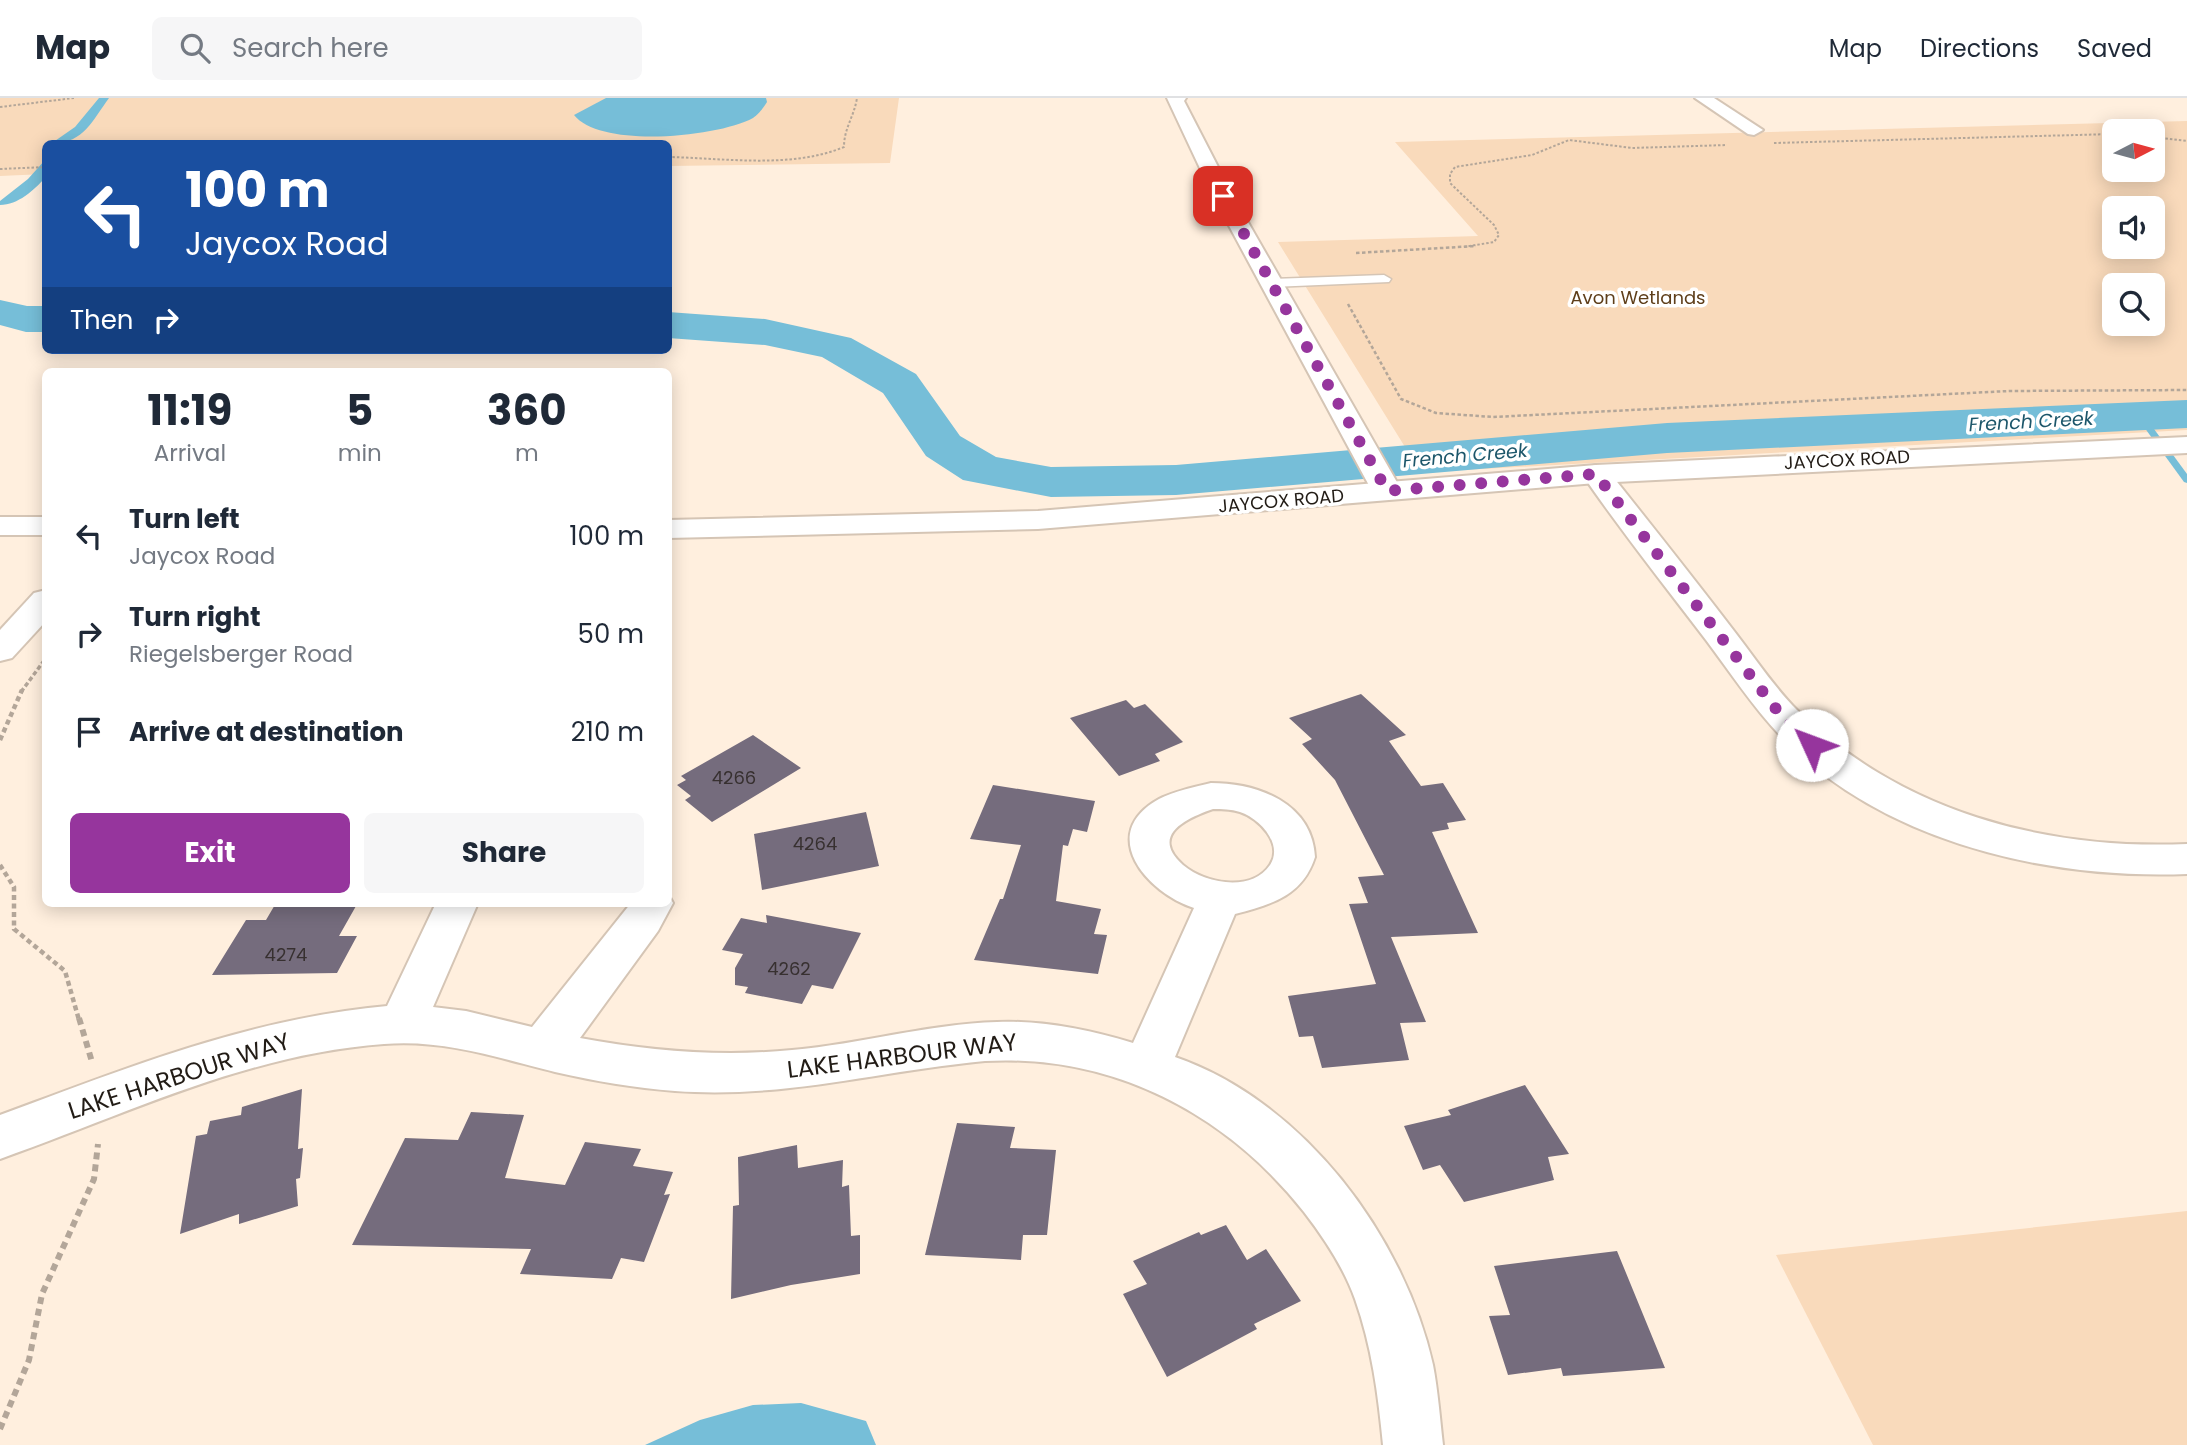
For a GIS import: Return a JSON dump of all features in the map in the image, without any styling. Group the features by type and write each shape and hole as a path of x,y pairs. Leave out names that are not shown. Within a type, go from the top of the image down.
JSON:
{"street":[{"path":"1176,98 1223,196 1375,470"},
{"path":"1703,98 1759,137"},
{"name":"JAYCOX ROAD","path":"672,529 991,522 1224,507 1375,470 1596,474 1856,459 2183,446"},
{"path":"1596,474 1783,718 1848,771 1891,796 1939,818 2024,846 2100,860 2151,863 2187,859"},
{"path":"0,526 42,526"},
{"path":"0,651 42,604"},
{"path":"1148,1064 1220,898"},
{"path":"402,1024 455,907"},
{"path":"542,1049 643,920 650,907"},
{"name":"LAKE HARBOUR WAY","path":"0,1137 250,1048 348,1027 402,1024 458,1028 542,1049 656,1071 733,1073 808,1069 948,1046 1014,1041 1110,1053 1148,1064 1197,1088 1258,1128 1318,1185 1343,1219 1381,1291 1396,1329 1412,1403 1413,1445"}],"lane":[{"path":"1272,283 1384,279"}],"path":[{"path":"45,98 72,98"},
{"path":"0,107 72,98"},
{"path":"672,156 810,156 838,152 845,147 844,130 854,117 857,98"},
{"path":"1759,137 2102,134"},
{"path":"2165,138 2187,141"},
{"path":"1738,144 1632,148 1569,140 1532,155 1455,167 1450,174 1450,183 1494,225 1499,235 1494,242 1344,255 1333,262 1331,273 1401,399 1436,413 1493,417 2009,391 2187,390"},
{"path":"0,169 42,167"},
{"path":"0,740 20,694 42,664"},
{"path":"0,865 14,887 14,929 65,971 69,993 92,1056 98,1150 94,1178 43,1294 29,1360 0,1429"}],"green space":[{"path":"0,98 899,98 890,163 672,166 672,140 42,140 42,174 0,176"},
{"name":"Avon Wetlands","path":"2187,121 2187,430 1445,471 1405,447 1278,242 1478,236 1395,142 2102,123 2102,182 2165,182 2165,122"},
{"path":"2187,1211 2187,1445 1873,1445 1776,1255"}],"water":[{"path":"99,98 109,98 86,130 72,140 56,140 75,127"},
{"path":"606,98 766,98 767,102 753,118 736,125 688,134 633,136 588,126 574,115"},
{"path":"42,163 41,183 19,200 0,205 0,201 28,179"},
{"path":"801,1403 866,1421 876,1445 645,1445 700,1420 753,1405"}],"building":[{"path":"1361,694 1406,735 1389,741 1421,786 1443,783 1466,820 1447,823 1449,829 1432,832 1478,933 1391,937 1426,1022 1400,1023 1409,1060 1322,1068 1313,1036 1299,1037 1288,996 1376,984 1349,904 1368,903 1358,877 1384,875 1335,780 1302,744 1312,739 1289,718"},
{"path":"1126,700 1134,708 1145,704 1183,742 1155,754 1160,761 1119,776 1070,718"},
{"path":"753,735 801,768 712,822 685,800 691,796 677,785 686,780 681,776"},
{"path":"993,785 1095,801 1087,832 1073,829 1068,846 1063,845 1056,901 1101,909 1094,934 1107,935 1098,974 974,960 1000,899 1003,899 1021,845 970,839"},
{"path":"866,812 879,866 762,890 754,834"},
{"path":"274,907 355,907 339,936 357,936 337,973 212,975 246,920 266,920"},
{"path":"766,915 861,933 833,989 812,985 802,1004 745,993 748,987 735,985 735,968 743,954 722,950 741,918 767,923"},
{"path":"1525,1085 1569,1154 1548,1157 1554,1180 1464,1202 1440,1165 1423,1170 1404,1126 1451,1115 1448,1110"},
{"path":"302,1089 298,1149 303,1148 300,1178 296,1179 298,1206 239,1224 239,1214 180,1234 196,1136 207,1134 210,1121 241,1115 242,1107"},
{"path":"471,1112 524,1115 505,1178 565,1185 585,1142 641,1149 633,1166 673,1172 664,1195 670,1194 644,1262 621,1258 612,1279 520,1274 531,1249 352,1245 405,1138 458,1140"},
{"path":"957,1123 1015,1127 1010,1148 1056,1150 1047,1235 1023,1235 1021,1260 925,1255"},
{"path":"797,1145 798,1168 843,1160 842,1187 849,1185 851,1236 860,1235 860,1274 791,1285 731,1299 733,1206 739,1205 738,1157"},
{"path":"1226,1225 1247,1260 1266,1249 1301,1301 1254,1324 1257,1329 1167,1377 1123,1294 1147,1284 1133,1261 1199,1232 1201,1235"},
{"path":"1617,1251 1665,1368 1563,1376 1561,1368 1508,1375 1489,1316 1510,1315 1494,1266"}],"waterway":[{"name":"French Creek","path":"0,312 26,319 42,319"},
{"name":"French Creek","path":"672,325 765,332 836,347 900,384 943,446 981,469 1051,482 1176,480 1667,438 2187,414"},
{"path":"2140,416 2187,480"}],"route":[{"path":"1223,196 1387,491 1596,474 1783,718 1812,745"}]}
